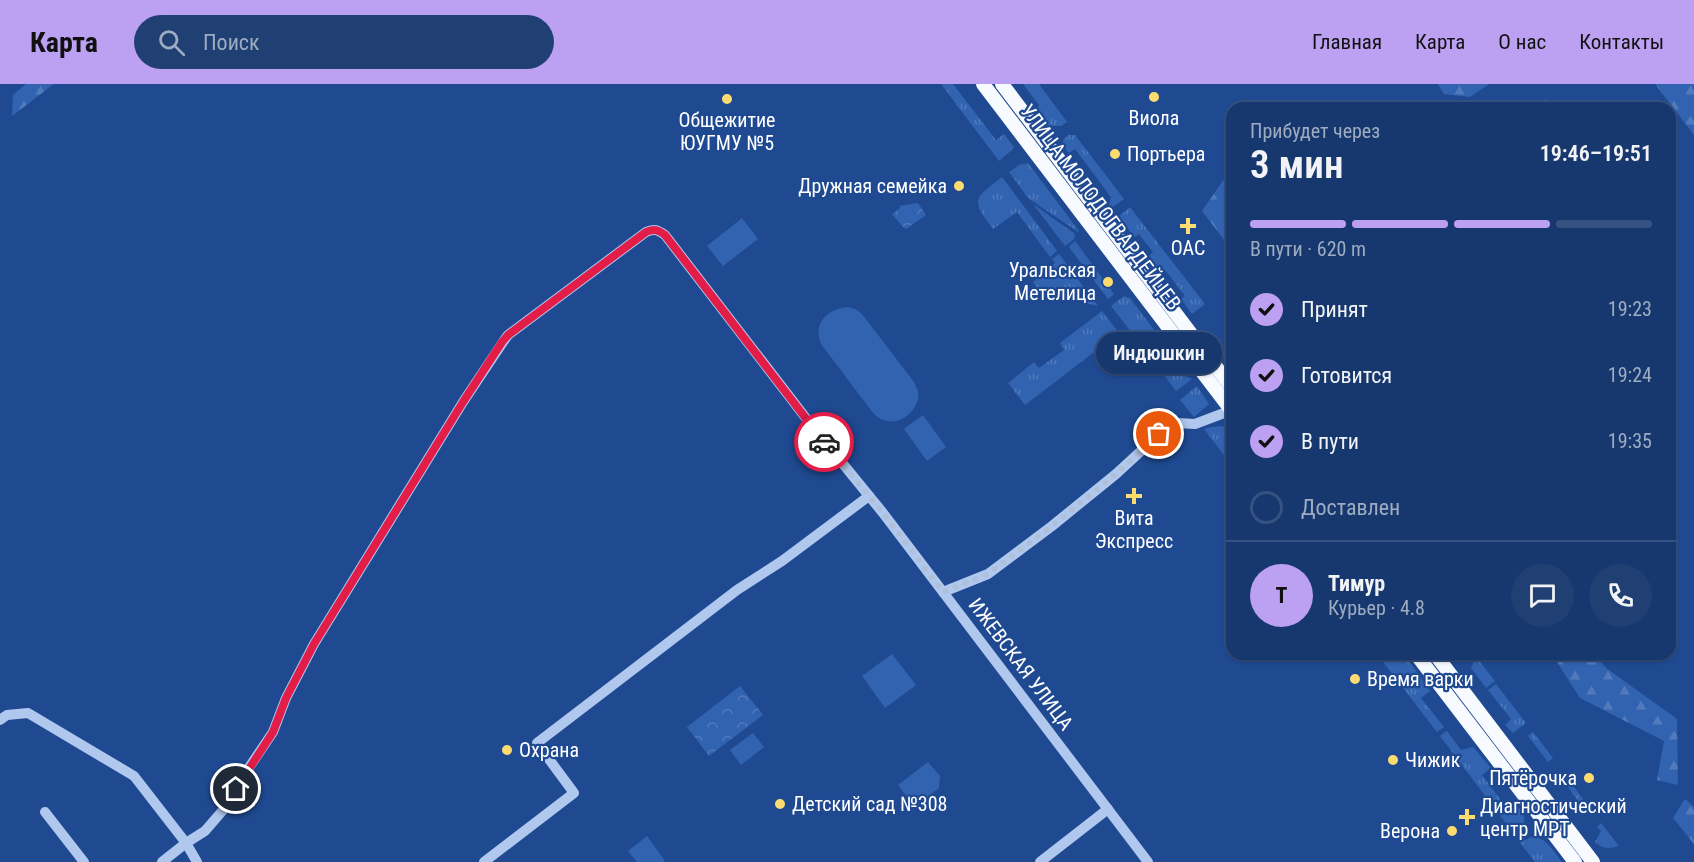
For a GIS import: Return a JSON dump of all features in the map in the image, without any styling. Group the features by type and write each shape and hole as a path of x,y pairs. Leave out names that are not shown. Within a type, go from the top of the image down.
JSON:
{"main road":[{"name":"УЛИЦА МОЛОДОГВАРДЕЙЦЕВ","path":"982,84 1226,403"},
{"name":"УЛИЦА МОЛОДОГВАРДЕЙЦЕВ","path":"1002,84 1226,380"},
{"path":"1421,660 1575,862"},
{"path":"1440,660 1593,862"}],"street":[{"name":"ИЖЕВСКАЯ УЛИЦА","path":"162,862 205,831 224,809 273,732 286,698 314,644 502,342 508,335 651,230 665,235 943,592 1148,862"},
{"path":"943,592 988,574 1116,474 1166,428 1178,423 1195,424 1226,412"},
{"path":"484,862 574,793 537,743 736,590 782,561 869,496"},
{"path":"2,715 28,713 134,776 186,843 197,862"},
{"path":"1040,862 1108,809"},
{"path":"45,812 84,862"}],"green space":[{"path":"26,84 54,84 12,116 13,95"},
{"path":"941,84 953,84 996,140 1004,134 1014,147 1013,149 999,161"},
{"path":"1023,84 1039,84 1067,122 1061,126 1049,126 1037,111 1039,105"},
{"path":"1438,84 1489,84 1470,97 1444,94"},
{"path":"1655,84 1694,84 1694,135 1676,111 1676,102 1669,102"},
{"path":"1068,135 1075,135 1124,199 1111,208 1109,206 1111,197 1075,149 1069,153 1063,146 1063,140"},
{"path":"1028,163 1078,232 1028,198 1009,172 1019,165"},
{"path":"1226,176 1226,242 1202,211"},
{"path":"1002,177 1057,251 1050,257 1017,212 993,229 981,211 978,200 981,195"},
{"path":"918,203 926,215 906,229 892,214 900,208 899,206"},
{"path":"1033,204 1075,234 1074,239 1065,246"},
{"path":"1130,207 1205,304 1192,314 1181,299 1185,296 1166,271 1162,274 1149,256 1153,252 1139,234 1135,237 1118,217"},
{"path":"742,218 758,239 723,266 707,246"},
{"path":"1075,241 1114,294 1108,299 1069,247"},
{"path":"1059,254 1098,306 1040,292 1033,282 1055,263 1052,259"},
{"path":"1124,296 1130,298 1188,375 1157,365 1111,306"},
{"path":"847,307 862,314 914,382 918,391 916,405 901,419 888,421 880,419 873,413 821,344 819,330 823,319 833,311"},
{"path":"1102,311 1119,333 1025,405 1008,383 1034,362 1039,368 1064,350 1060,343"},
{"path":"1160,369 1191,378 1192,379 1176,391"},
{"path":"1197,386 1209,404 1194,417 1180,400"},
{"path":"923,415 946,447 927,461 904,429"},
{"path":"1222,426 1226,428 1226,458 1204,429"},
{"path":"892,654 916,685 885,708 862,676"},
{"path":"1382,660 1408,660 1430,691 1421,698 1444,727 1437,732"},
{"path":"1475,660 1478,660 1495,681 1486,688 1471,668"},
{"path":"1556,660 1600,660 1606,668 1677,719 1678,785 1657,780 1664,741 1580,698"},
{"path":"1496,684 1526,723 1513,733 1505,725 1511,719 1488,690"},
{"path":"740,686 763,715 709,756 687,727"},
{"path":"1447,731 1461,750 1473,747 1491,768 1482,775 1509,811 1518,806 1524,822 1514,834 1440,736"},
{"path":"1533,732 1553,758 1548,762 1528,736"},
{"path":"753,733 764,747 741,765 730,750"},
{"path":"928,762 940,776 939,788 915,807 898,785"},
{"path":"1571,783 1586,803 1582,806 1567,786"},
{"path":"1685,799 1694,807 1694,844 1673,818"},
{"path":"1601,823 1619,846 1606,848 1595,842 1601,831 1597,827"},
{"path":"647,836 665,861 637,862 628,851"},
{"path":"1531,837 1545,842 1562,862 1535,862 1520,843"}],"way so far":[{"path":"824,442 883,513 943,592 988,574 1116,474 1159,434"}],"place":[{"name":"Виола","path":"1154,97"},
{"name":"Общежитие ЮУГМУ №5","path":"727,99"},
{"name":"Портьера","path":"1115,154"},
{"name":"Дружная семейка","path":"959,186"},
{"name":"ОАС","path":"1188,226"},
{"name":"Уральская Метелица","path":"1108,282"},
{"name":"Индюшкин","path":"1159,434"},
{"name":"Вита Экспресс","path":"1134,496"},
{"name":"Время варки","path":"1355,679"},
{"name":"Охрана","path":"507,750"},
{"name":"Чижик","path":"1393,760"},
{"name":"Пятёрочка","path":"1589,778"},
{"name":"Детский сад №308","path":"780,804"},
{"name":"Диагностический центр МРТ","path":"1467,817"},
{"name":"Верона","path":"1452,831"}],"route":[{"path":"236,789 273,732 286,698 314,644 502,342 508,335 646,232 656,230 665,235 824,442"}]}
